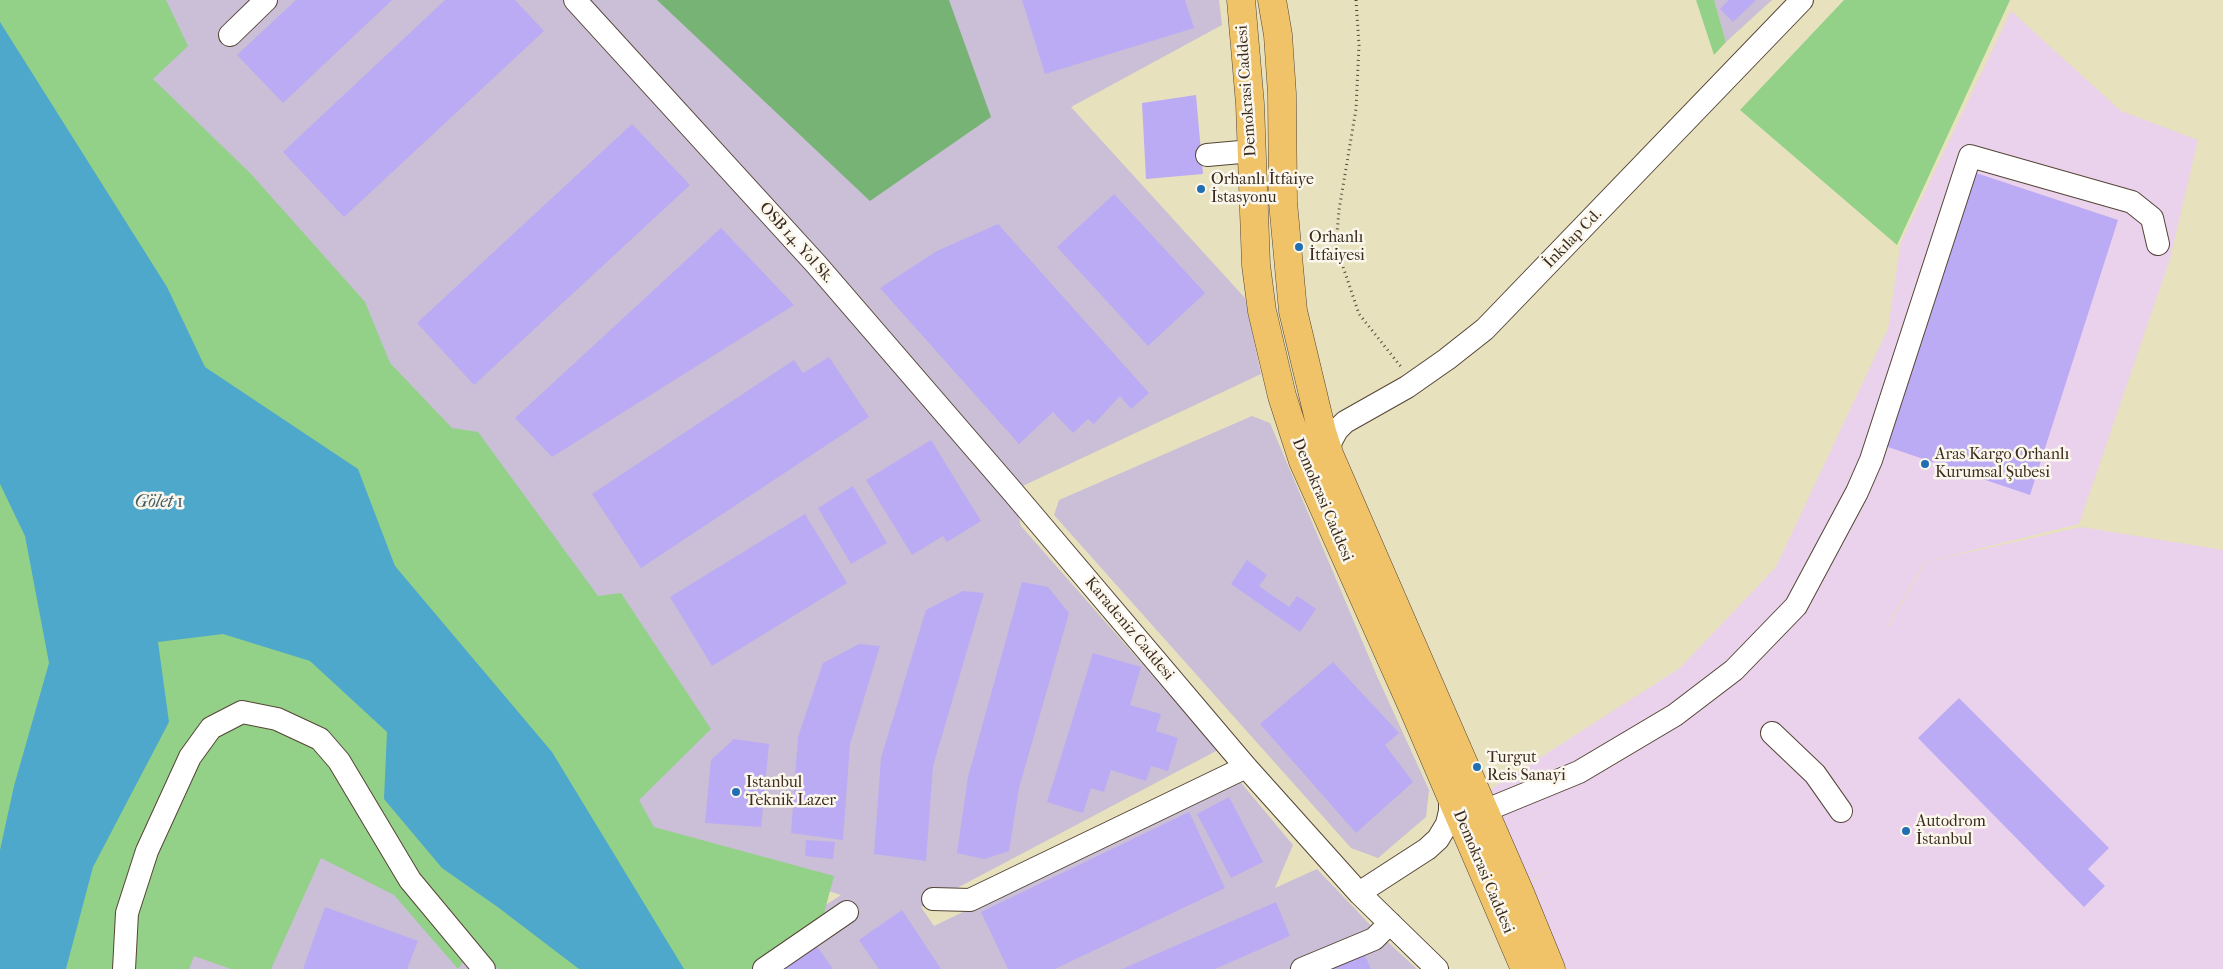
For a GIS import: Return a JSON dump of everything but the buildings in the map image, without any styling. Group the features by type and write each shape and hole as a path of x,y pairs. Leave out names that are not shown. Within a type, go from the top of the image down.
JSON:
{"main road":[{"name":"Demokrasi Caddesi","path":"1241,0 1252,151 1256,264 1262,310 1282,396 1303,461 1525,969"},
{"name":"Demokrasi Caddesi","path":"1272,0 1278,35 1283,120 1283,202 1292,301 1312,391 1329,454 1551,969"},
{"path":"1252,151 1283,120"},
{"path":"1282,396 1294,402 1314,422 1329,454"}],"street":[{"path":"230,35 266,0"},
{"name":"OSB 14. Yol Sk.","path":"575,0 816,264 1012,491"},
{"name":"İnkılap Cd.","path":"1329,454 1331,441 1337,430 1345,422 1414,382 1447,359 1498,316 1802,0"},
{"path":"1207,155 1252,151"},
{"path":"1484,811 1579,772 1675,715 1734,670 1796,606 1857,492 1871,460 1970,156 2132,202 2152,218 2158,244"},
{"path":"1312,391 1325,410 1336,416 1347,417 1364,412"},
{"name":"Karadeniz Caddesi","path":"1012,491 1246,767 1359,893 1437,969"},
{"path":"124,969 127,913 150,843 190,757 211,728 242,712 277,718 320,739 339,761 410,880 484,969"},
{"path":"1772,733 1816,774 1841,811"},
{"path":"933,899 970,900 1246,767"},
{"path":"1359,893 1427,849 1438,839 1447,824 1450,811 1450,794"},
{"path":"764,969 847,912"},
{"path":"1302,969 1374,939 1390,923"}],"path":[{"path":"1356,0 1359,45 1356,110 1336,246 1359,314 1414,382"}],"shaded area":[{"path":"0,0 1219,0 1222,25 1071,107 1245,298 1261,374 1012,491 1021,526 1218,750 921,907 934,926 1238,779 1293,845 1275,888 1317,869 1377,932 1417,969 726,969 841,895 648,835 698,969 0,969"},
{"path":"1714,0 1772,0 1726,42"},
{"path":"2011,11 2121,111 2198,140 2170,259 2079,524 1925,562 1887,626 1882,630 1889,625 1926,562 2081,527 2223,550 2223,969 1562,969 1528,884 1557,866 1527,883 1488,791 1680,668 1776,567 1888,329 1901,242"},
{"path":"1252,416 1270,423 1377,676 1429,790 1426,817 1378,858 1351,848 1054,515 1059,500"}],"green space":[{"path":"0,0 166,0 188,46 153,79 251,174 365,302 390,363 452,428 478,432 598,596 621,593 711,729 639,800 654,827 834,876 823,917 759,969 498,969 476,944 458,969 394,895 321,858 271,969 231,969 194,956 189,969 66,969 85,895 0,864"},
{"path":"657,0 949,0 991,117 870,201"},
{"path":"1696,0 1714,0 1726,42 1714,55"},
{"path":"1844,0 2010,0 1897,245 1740,110"}],"water":[{"name":"Gölet 1","path":"0,22 167,287 205,367 358,469 395,566 552,752 684,969 579,969 499,908 442,868 384,799 387,732 310,661 223,634 158,642 169,722 93,867 66,969 0,969 0,850 14,786 49,663 25,536 0,484"}],"place":[{"name":"Orhanlı İtfaiye İstasyonu","path":"1201,189"},
{"name":"Orhanlı İtfaiyesi","path":"1299,247"},
{"name":"Aras Kargo Orhanlı Kurumsal Şubesi","path":"1925,464"},
{"name":"Turgut Reis Sanayi","path":"1477,767"},
{"name":"Istanbul Teknik Lazer","path":"736,792"},
{"name":"Autodrom İstanbul","path":"1906,831"}]}
